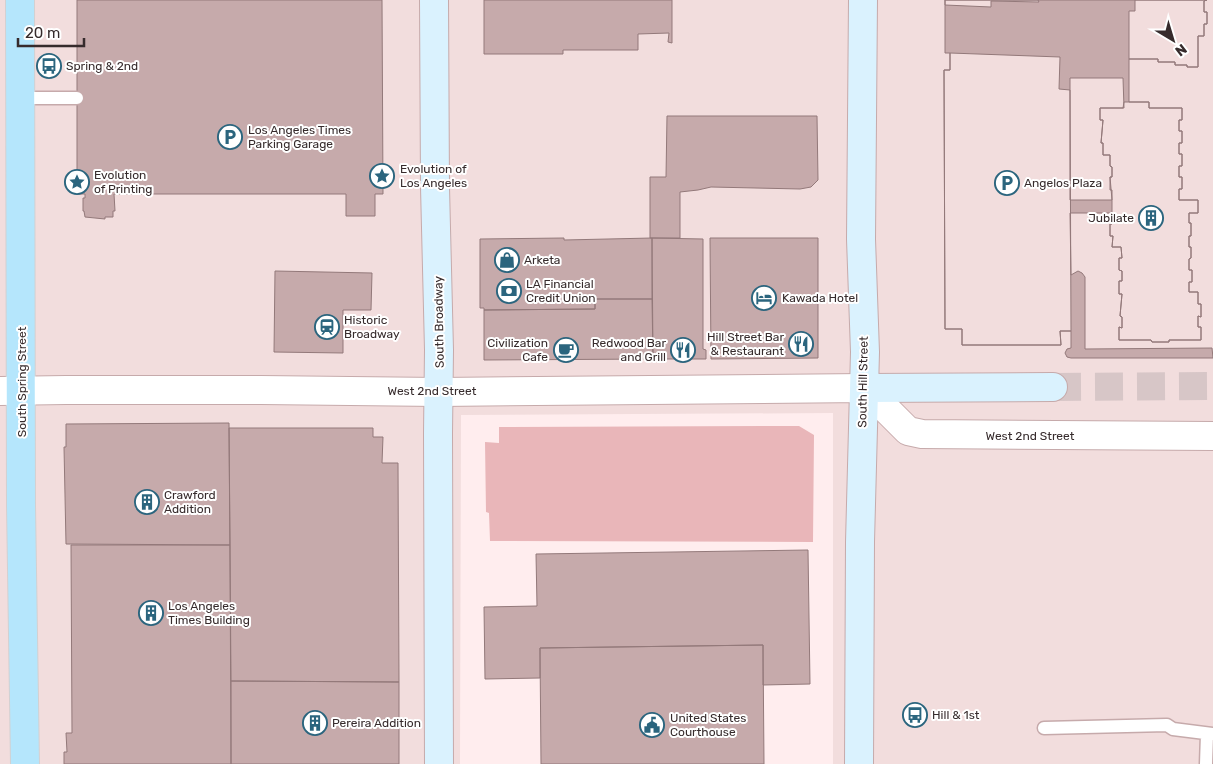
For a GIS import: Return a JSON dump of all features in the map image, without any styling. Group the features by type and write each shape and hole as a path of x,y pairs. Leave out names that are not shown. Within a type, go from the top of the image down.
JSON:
{"main road":[{"name":"South Spring Street","path":"20,0 22,352 10,391 25,764"},
{"name":"South Broadway","path":"434,0 439,392 439,764"},
{"name":"South Hill Street","path":"859,764 861,445 865,388 861,239 863,0"},
{"name":"West 2nd Street","path":"865,388 1053,387"}],"street":[{"name":"West 2nd Street","path":"10,391 261,390 439,392 865,388 908,431 922,434 1213,436"}],"lane":[{"path":"20,98 77,98"},
{"path":"1044,728 1166,725 1172,729 1210,734 1206,764"}],"shaded area":[{"path":"0,0 1213,0 1213,764 833,764 833,413 461,415 460,764 0,764"},
{"path":"799,426 814,435 813,542 490,541 489,513 486,512 485,442 499,443 499,427"}],"building":[{"name":"Los Angeles Times Parking Garage","path":"77,0 382,0 383,194 375,194 375,216 346,216 346,194 114,194 115,211 113,211 113,217 105,217 105,219 85,217 83,198 85,198 85,194 77,194"},
{"path":"484,0 672,0 672,43 668,42 669,33 638,34 638,50 563,50 563,54 484,54"},
{"name":"Angelos Plaza","path":"945,0 1207,0 1204,1 1204,12 1207,12 1207,24 1204,24 1204,36 1198,36 1198,67 1175,65 1175,62 1158,62 1158,59 1129,59 1129,102 1149,102 1149,108 1182,108 1182,120 1179,120 1179,131 1182,131 1182,143 1179,143 1179,154 1182,154 1182,166 1179,166 1179,177 1182,177 1182,189 1179,189 1179,200 1198,200 1198,213 1189,213 1189,223 1191,223 1189,247 1191,247 1191,258 1189,259 1189,270 1192,270 1192,282 1189,282 1189,292 1198,292 1198,304 1201,304 1201,317 1198,316 1198,327 1201,327 1201,340 1152,342 1151,340 1119,340 1119,327 1122,328 1122,317 1120,316 1122,294 1119,294 1119,281 1122,281 1122,271 1119,270 1119,258 1122,258 1121,247 1112,247 1113,236 1110,236 1110,224 1112,224 1113,213 1070,213 1071,275 1078,271 1085,277 1085,349 1212,348 1213,358 1071,358 1067,357 1065,353 1067,349 1071,348 1071,331 1060,331 1061,345 962,345 962,329 945,329 944,70 950,70 950,53 945,53","holes":["1070,78 1123,78 1124,108 1100,108 1100,120 1103,120 1101,143 1103,143 1103,155 1110,155 1110,166 1112,167 1112,177 1110,177 1112,200 1070,200"]},
{"path":"945,0 1038,0 1039,2 991,1 991,7 945,5"},
{"path":"1135,0 1207,0 1204,1 1204,12 1207,12 1207,24 1204,24 1204,36 1198,36 1198,67 1175,65 1175,62 1158,62 1158,59 1129,59 1129,11 1135,11"},
{"path":"950,53 1060,57 1059,89 1070,90 1071,331 1060,331 1061,345 962,345 962,329 945,329 944,70 950,70"},
{"name":"Jubilate","path":"1124,102 1149,102 1149,108 1182,108 1182,120 1179,120 1179,131 1182,131 1182,143 1179,143 1179,154 1182,154 1182,166 1179,166 1179,177 1182,177 1182,189 1179,189 1179,200 1198,200 1198,213 1189,213 1189,223 1191,223 1189,247 1191,247 1191,258 1189,259 1189,270 1192,270 1192,282 1189,282 1189,292 1198,292 1198,304 1201,304 1201,317 1198,316 1198,327 1201,327 1201,340 1152,342 1151,340 1119,340 1119,327 1122,328 1122,317 1120,316 1122,294 1119,294 1119,281 1122,281 1122,271 1119,270 1119,258 1122,258 1121,247 1112,247 1113,236 1110,236 1112,190 1110,190 1110,177 1112,177 1112,167 1110,166 1110,155 1103,155 1103,143 1101,143 1103,120 1100,120 1100,108 1123,108"},
{"path":"667,116 817,116 818,180 811,187 800,189 711,187 680,192 680,238 650,238 650,177 666,177"},
{"path":"564,238 564,240 652,238 652,299 595,299 595,309 484,310 484,308 480,308 480,239"},
{"path":"652,238 703,239 703,349 706,350 706,359 653,359"},
{"name":"Kawada Hotel","path":"710,238 818,238 818,358 711,359"},
{"path":"275,271 372,273 371,310 343,310 343,353 274,352"},
{"path":"595,299 652,299 653,359 484,360 484,310 595,309"},
{"name":"Crawford Addition","path":"229,423 230,545 66,544 64,447 66,447 66,424"},
{"path":"229,428 373,428 373,437 383,437 382,463 398,463 399,682 231,681"},
{"name":"Los Angeles Times Building","path":"71,545 230,545 231,764 64,764 64,752 67,752 66,733 72,733"},
{"path":"808,550 810,684 763,685 763,645 540,648 540,678 485,679 484,607 537,606 536,554"},
{"name":"United States Courthouse","path":"763,645 764,764 541,764 540,648"},
{"name":"Pereira Addition","path":"231,681 399,682 399,764 231,764"}],"tunnel":[{"path":"1053,387 1213,386"}],"place":[{"name":"Spring & 2nd","path":"49,66"},
{"name":"Los Angeles Times Parking Garage","path":"230,137"},
{"name":"Evolution of Los Angeles","path":"382,176"},
{"name":"Evolution of Printing","path":"77,182"},
{"name":"Angelos Plaza","path":"1007,183"},
{"name":"Jubilate","path":"1151,218"},
{"name":"Arketa","path":"507,260"},
{"name":"LA Financial Credit Union","path":"509,291"},
{"name":"Kawada Hotel","path":"764,298"},
{"name":"Historic Broadway","path":"327,327"},
{"name":"Hill Street Bar & Restaurant","path":"801,344"},
{"name":"Civilization Cafe","path":"566,350"},
{"name":"Redwood Bar and Grill","path":"683,350"},
{"name":"Crawford Addition","path":"147,502"},
{"name":"Los Angeles Times Building","path":"151,613"},
{"name":"Hill & 1st","path":"915,715"},
{"name":"Pereira Addition","path":"315,723"},
{"name":"United States Courthouse","path":"652,725"}]}
